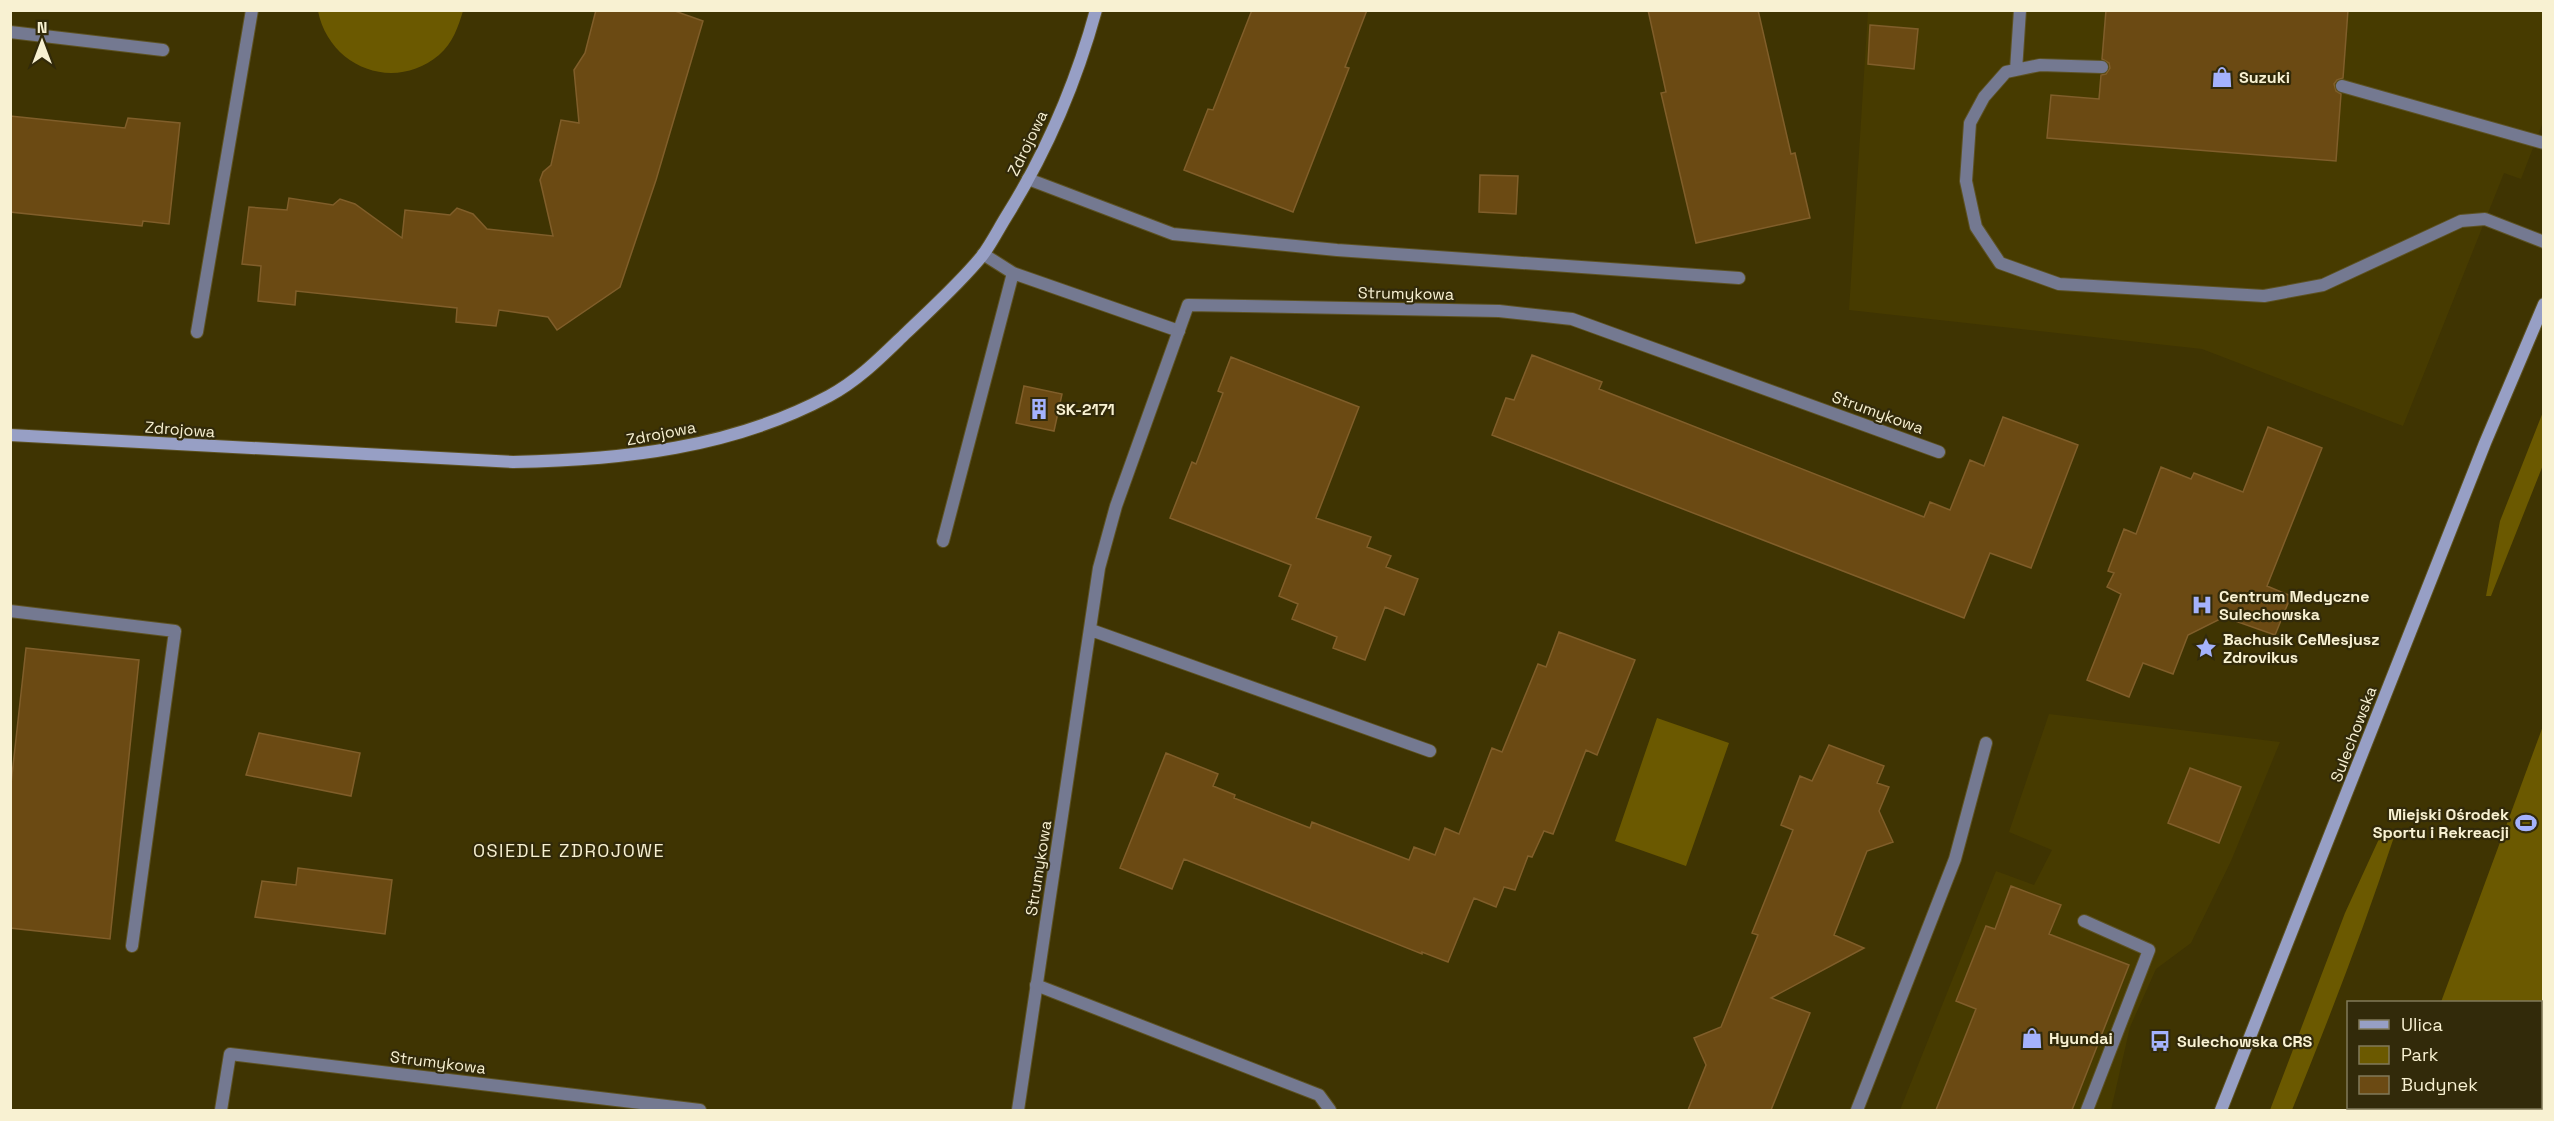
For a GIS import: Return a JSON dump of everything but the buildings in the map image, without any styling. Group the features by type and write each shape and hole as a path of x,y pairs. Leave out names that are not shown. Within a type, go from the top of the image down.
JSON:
{"street":[{"path":"197,332 252,10"},
{"name":"Zdrojowa","path":"10,435 513,462 595,460 684,447 764,425 831,395 866,372 983,255 1028,179 1071,87 1096,10"},
{"path":"2016,70 2020,10"},
{"path":"10,32 163,50"},
{"path":"2102,67 2040,65 2006,72 1984,97 1970,123 1966,181 1976,227 2000,263 2056,283 2264,297 2323,285 2461,221 2486,219 2544,242"},
{"path":"2342,87 2544,143"},
{"path":"1028,179 1173,234 1348,251 1739,278"},
{"path":"983,255 1013,273 1179,331"},
{"path":"944,541 1013,273"},
{"name":"Sulechowska","path":"2221,1110 2485,443 2544,304"},
{"name":"Strumykowa","path":"1018,1110 1099,568 1116,506 1188,305 1499,311 1572,319 1939,452"},
{"path":"10,611 175,631 132,946"},
{"path":"1090,630 1430,751"},
{"path":"1857,1110 1955,860 1986,743"},
{"path":"2084,921 2150,950 2087,1110"},
{"path":"1036,986 1319,1095 1330,1110"},
{"name":"Strumykowa","path":"221,1110 230,1054 700,1110"}],"shaded area":[{"path":"1868,11 2543,11 2543,122 2521,179 2504,173 2403,426 2202,349 1849,310"},
{"path":"2049,714 2280,742 2231,861 2191,943 2156,969 2130,1027 2111,1110 1900,1110 1996,871 2034,885 2052,850 2009,832"}],"green space":[{"path":"318,10 463,11 451,40 439,55 421,66 403,72 384,73 349,60 335,47 325,31"},
{"path":"2543,412 2543,465 2491,596 2486,596 2500,521"},
{"path":"1657,718 1729,743 1686,866 1615,841"},
{"name":"Miejski Ośrodek Sportu i Rekreacji","path":"2543,726 2543,1110 2401,1110 2542,1109 2542,1001 2441,1001"},
{"path":"2384,828 2395,834 2346,973 2292,1110 2270,1110 2345,913"}],"place":[{"name":"Suzuki","path":"2222,77"},
{"name":"SK-2171","path":"1039,409"},
{"name":"Centrum Medyczne Sulechowska","path":"2202,605"},
{"name":"Bachusik CeMesjusz Zdrovikus","path":"2206,648"},
{"name":"Miejski Ośrodek Sportu i Rekreacji","path":"2526,823"},
{"name":"Hyundai","path":"2032,1038"},
{"name":"Sulechowska CRS","path":"2160,1041"}],"district":[{"name":"OSIEDLE ZDROJOWE","path":"569,851"}]}
